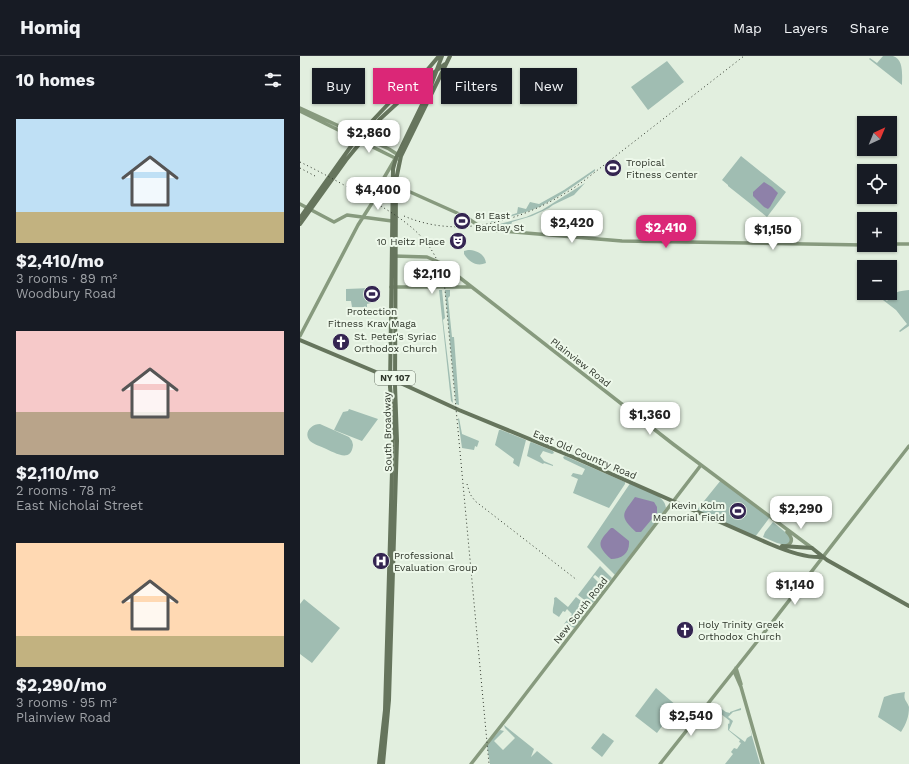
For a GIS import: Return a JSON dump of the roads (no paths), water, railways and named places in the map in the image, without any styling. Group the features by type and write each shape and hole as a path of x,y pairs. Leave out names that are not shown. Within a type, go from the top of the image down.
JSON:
{"main road":[{"name":"NY 107","path":"398,157 430,88 440,56"},
{"path":"300,224 340,160 391,101 440,56"},
{"path":"300,218 310,209 323,193 360,138 420,82 446,63 450,56"},
{"name":"NY 107","path":"398,157 446,63"},
{"path":"300,109 398,157 368,206 300,336"},
{"name":"South Broadway","path":"394,256 392,221 398,157"},
{"path":"335,176 340,160"},
{"path":"323,193 325,183"},
{"path":"363,217 381,189 385,187 399,187 466,217 476,226 484,229 622,241 857,245"},
{"name":"South Broadway","path":"393,487 393,287 397,218 394,187"},
{"path":"300,204 334,222 347,215 392,221"},
{"path":"897,244 909,244"},
{"name":"Plainview Road","path":"394,256 432,258 441,263 701,466 812,548"},
{"path":"393,287 472,287"},
{"name":"East Old Country Road","path":"300,340 459,410 574,457 770,544 812,556 822,557"},
{"path":"660,764 909,446"},
{"name":"New South Road","path":"471,764 701,466"},
{"name":"NY 107","path":"379,764 385,717 393,487"},
{"name":"NY 107","path":"383,764 390,700 393,487"},
{"path":"663,497 668,503 668,509"},
{"path":"779,524 792,537 791,543 786,546"},
{"name":"East Old Country Road","path":"770,544 812,548"},
{"path":"812,548 822,557 909,606"},
{"path":"827,551 827,555 831,562"},
{"path":"735,669 763,764"}],"railway":[{"path":"404,216 427,223 450,227 473,226 497,222 541,206 581,183 744,56"},
{"path":"300,162 362,195 405,222 427,243 441,272 445,290 489,764"},
{"path":"300,168 315,176"},
{"path":"467,484 470,494 475,501 577,580"}],"place":[{"name":"Tropical Fitness Center","path":"613,168"},
{"name":"81 East Barclay St","path":"462,221"},
{"name":"10 Heitz Place","path":"458,241"},
{"name":"Protection Fitness Krav Maga","path":"372,294"},
{"name":"St. Peter's Syriac Orthodox Church","path":"341,342"},
{"name":"Kevin Kolm Memorial Field","path":"738,511"},
{"name":"Professional Evaluation Group","path":"381,561"},
{"name":"Holy Trinity Greek Orthodox Church","path":"685,630"}]}
